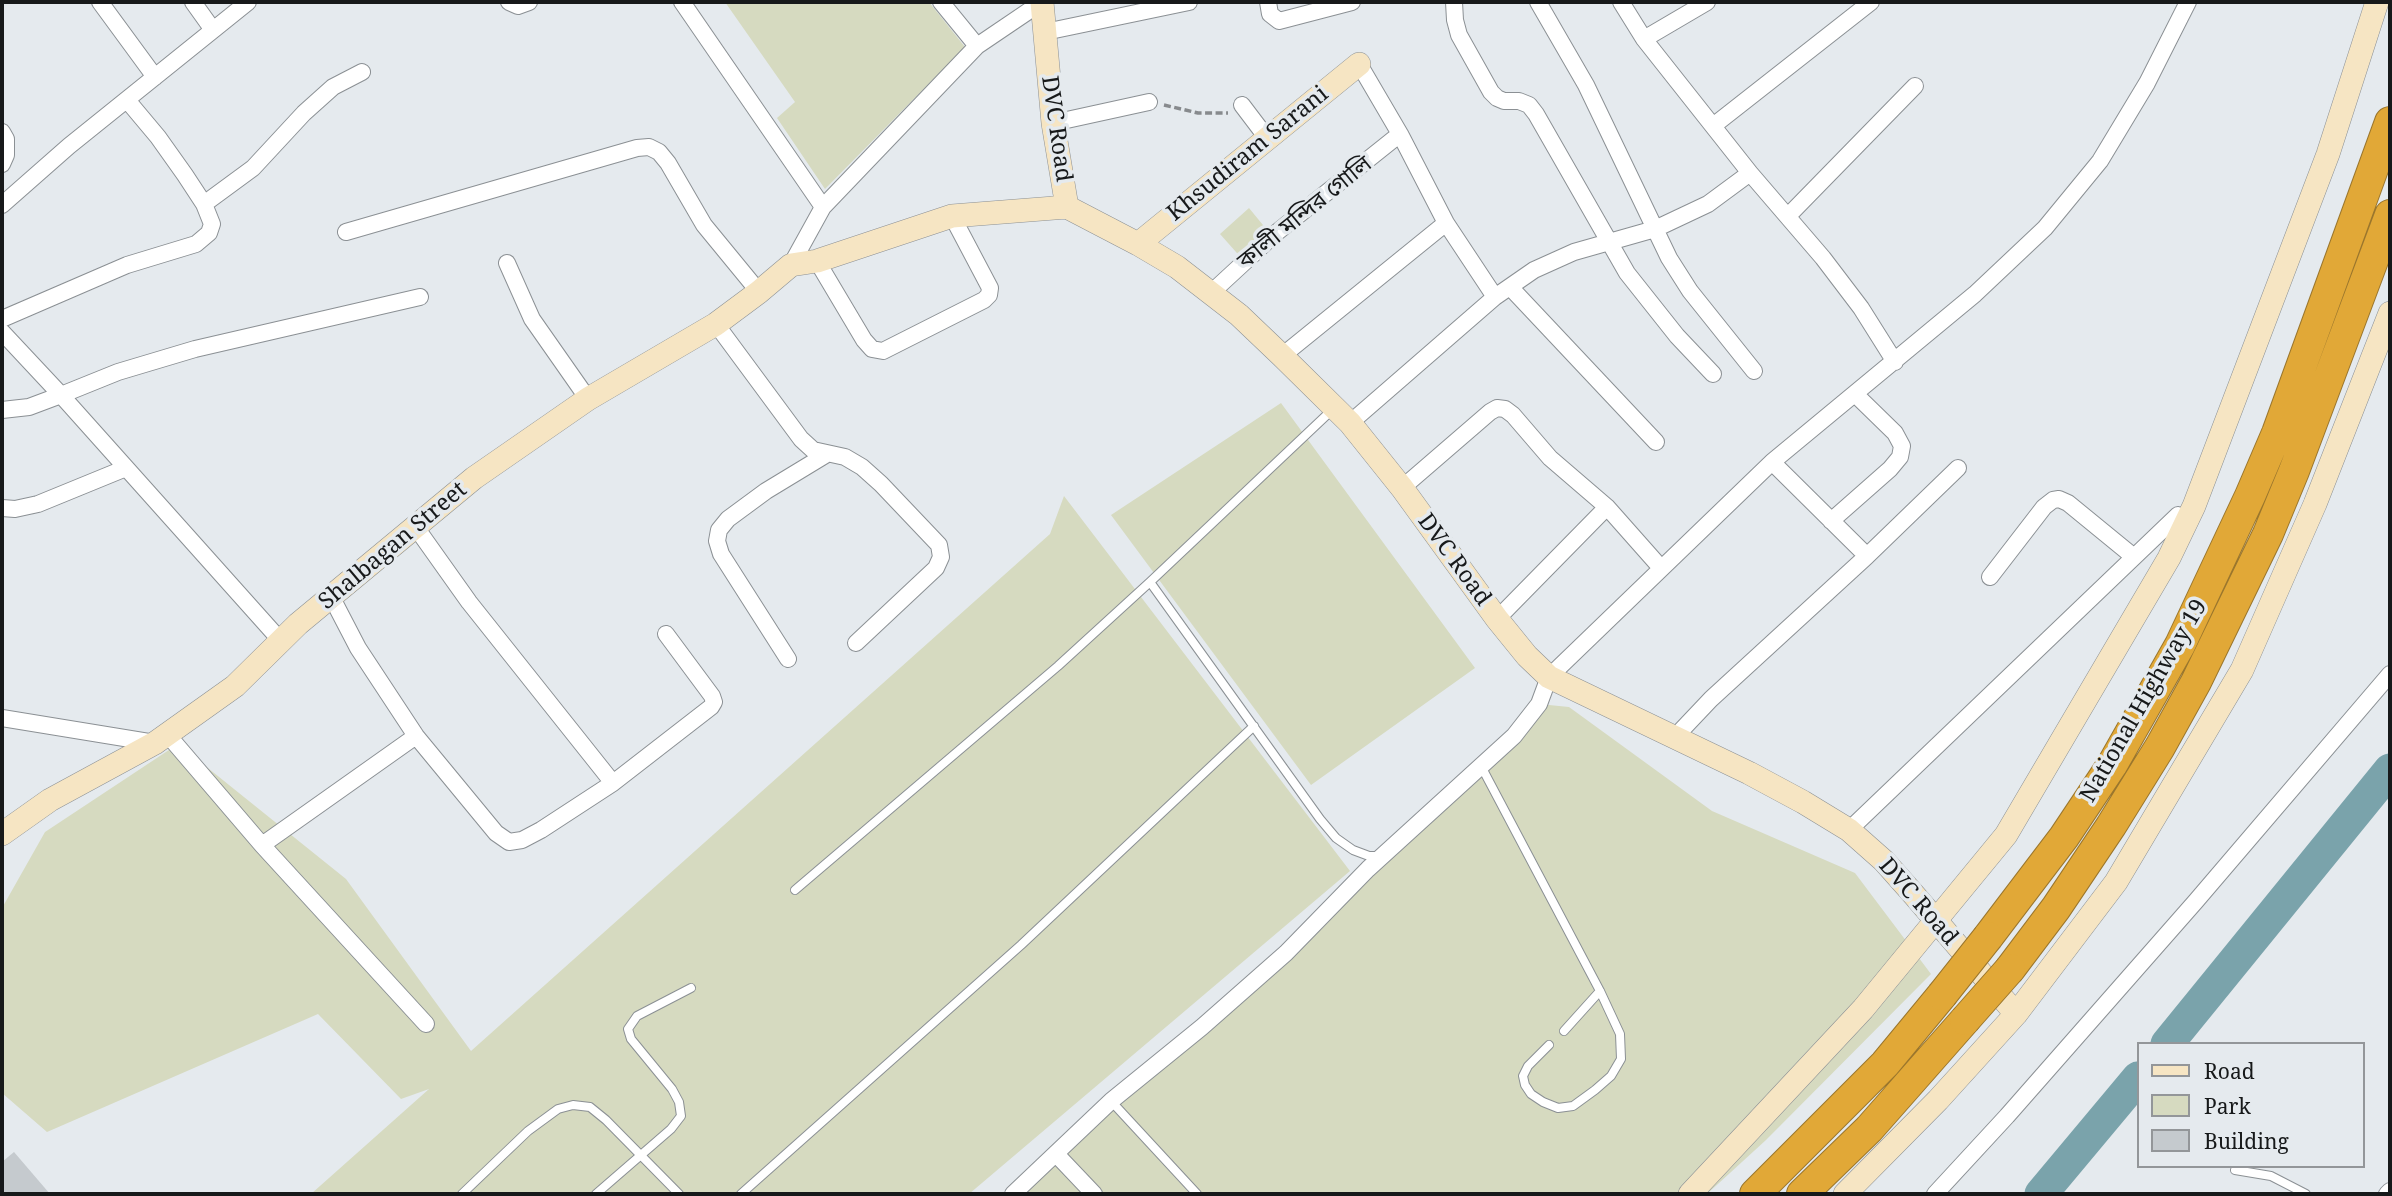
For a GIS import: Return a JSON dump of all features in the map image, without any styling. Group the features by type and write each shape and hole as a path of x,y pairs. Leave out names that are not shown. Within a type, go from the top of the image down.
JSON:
{"highway":[{"name":"National Highway 19","path":"1755,1194 1885,1064 1988,937 2064,837 2112,765 2180,645 2231,539 2277,433 2390,122"},
{"path":"1802,1194 1869,1129 2010,970 2056,908 2160,747 2196,682 2268,534 2390,215"}],"main road":[{"name":"DVC Road","path":"1042,2 1053,123 1067,207 1177,268 1239,315 1282,356 1342,415 1402,488 1497,619 1527,656 1549,677 1760,779 1849,830 1884,861 2017,1014"},
{"path":"1690,1194 1863,1009 2006,835 2169,558 2194,506 2328,154 2377,2"},
{"name":"Khsudiram Sarani","path":"1138,244 1359,64"},
{"path":"791,265 817,261 952,216 1067,207"},
{"name":"Shalbagan Street","path":"2,834 50,800 161,739 235,685 298,624 474,478 588,399 716,324 791,265"},
{"path":"1845,1194 1938,1100 2017,1014 2116,882 2242,670 2315,504 2390,313"}],"street":[{"path":"100,2 155,77"},
{"path":"193,2 213,30"},
{"path":"2,205 69,146 248,2"},
{"path":"509,2 518,6 529,2"},
{"path":"682,2 823,207"},
{"path":"942,2 977,47"},
{"path":"791,265 823,207 977,47 1042,2"},
{"path":"1045,32 1189,2"},
{"path":"1268,2 1270,15 1279,21 1352,2"},
{"path":"1454,2 1459,34 1491,92 1504,101 1519,101 1529,105 1608,242 1651,306 1713,374"},
{"path":"1538,2 1586,85 1669,258 1690,291 1754,371"},
{"path":"1621,2 1644,39 1861,308 1895,362"},
{"path":"1644,39 1707,2"},
{"path":"1713,126 1871,2"},
{"path":"1013,1194 1111,1101 1202,1027 1286,953 1382,855 1514,736 1539,704 1549,677 1772,462 1975,294 2045,228 2100,161 2147,83 2188,2"},
{"path":"1359,64 1400,134 1446,223 1495,298"},
{"path":"204,204 253,168 304,113 333,87 362,72"},
{"path":"1788,216 1915,86"},
{"path":"2,319 127,265 196,244 209,233 212,224 204,204 158,137 127,100"},
{"path":"1053,123 1149,102"},
{"path":"1242,105 1268,138"},
{"path":"2,132 6,139 6,155 2,164"},
{"name":"কালী মন্দির গোলি","path":"1211,293 1276,233 1400,134"},
{"path":"346,232 637,148 649,147 659,152 668,163 704,225 760,292"},
{"path":"1342,415 1495,298 1544,265 1574,252 1655,229 1709,204 1750,173"},
{"path":"817,261 864,340 872,349 883,351 989,295 990,288 952,216"},
{"path":"1282,356 1446,223"},
{"path":"507,263 532,320 588,399"},
{"path":"1510,287 1656,442"},
{"path":"2,410 29,407 118,372 195,349 420,296"},
{"path":"716,324 801,439 813,450 845,457 862,467 939,545 942,556 936,568 856,643"},
{"path":"2,332 281,641"},
{"path":"1831,520 1890,469 1900,457 1902,446 1895,433 1855,394"},
{"path":"1402,488 1490,412 1497,408 1505,409 1550,458 1607,507 1661,568"},
{"path":"788,659 721,554 717,541 719,530 728,519 766,491 827,454"},
{"path":"1772,462 1867,556"},
{"path":"2,508 15,509 38,504 127,468"},
{"path":"1675,737 1958,468"},
{"path":"1990,577 2045,507 2053,500 2059,499 2134,557"},
{"path":"1497,619 1607,507"},
{"path":"1849,830 2178,515"},
{"path":"415,526 469,602 613,783"},
{"path":"332,598 358,648 416,736 496,833 509,842 531,835 613,783 711,707 714,702 712,696 666,634"},
{"path":"1936,1194 2196,901 2390,674"},
{"path":"2,718 161,739 426,1024"},
{"path":"262,845 416,736"},
{"path":"1056,1154 1094,1194"}],"lane":[{"path":"794,890 969,744 1342,415"},
{"path":"1150,582 1336,838 1353,850 1369,856 1382,855"},
{"path":"741,1194 1021,945 1254,726"},
{"path":"1481,765 1600,990 1620,1034 1621,1059 1611,1076 1573,1106 1558,1108 1531,1094 1525,1086 1523,1076 1528,1066 1549,1045"},
{"path":"596,1194 671,1129 681,1116 679,1102 672,1089 631,1039 628,1029 637,1016 691,988"},
{"path":"1564,1031 1600,990"},
{"path":"1111,1101 1197,1194"},
{"path":"463,1194 528,1131 558,1109 573,1105 590,1107 642,1155 678,1194"},
{"path":"2235,1170 2271,1176 2306,1194"}],"path":[{"path":"1149,102 1198,113 1226,115 1242,105"}],"green space":[{"path":"725,2 929,2 965,47 825,189 777,118 795,102"},
{"path":"1249,208 1272,236 1244,261 1220,234"},
{"path":"1281,403 1475,668 1311,785 1111,515"},
{"path":"1064,496 1350,871 969,1194 311,1194 429,1089 401,1099 318,1014 47,1132 2,1093 2,908 45,832 178,744 346,879 471,1051 1050,534"},
{"path":"1539,704 1569,707 1712,811 1855,873 1931,974 1766,1140 1707,1194 1016,1194 1291,956"}],"building":[{"path":"14,1152 50,1194 2,1194 2,1162"}],"waterway":[{"path":"2169,1042 2390,770"},
{"path":"2041,1194 2136,1080"}]}
